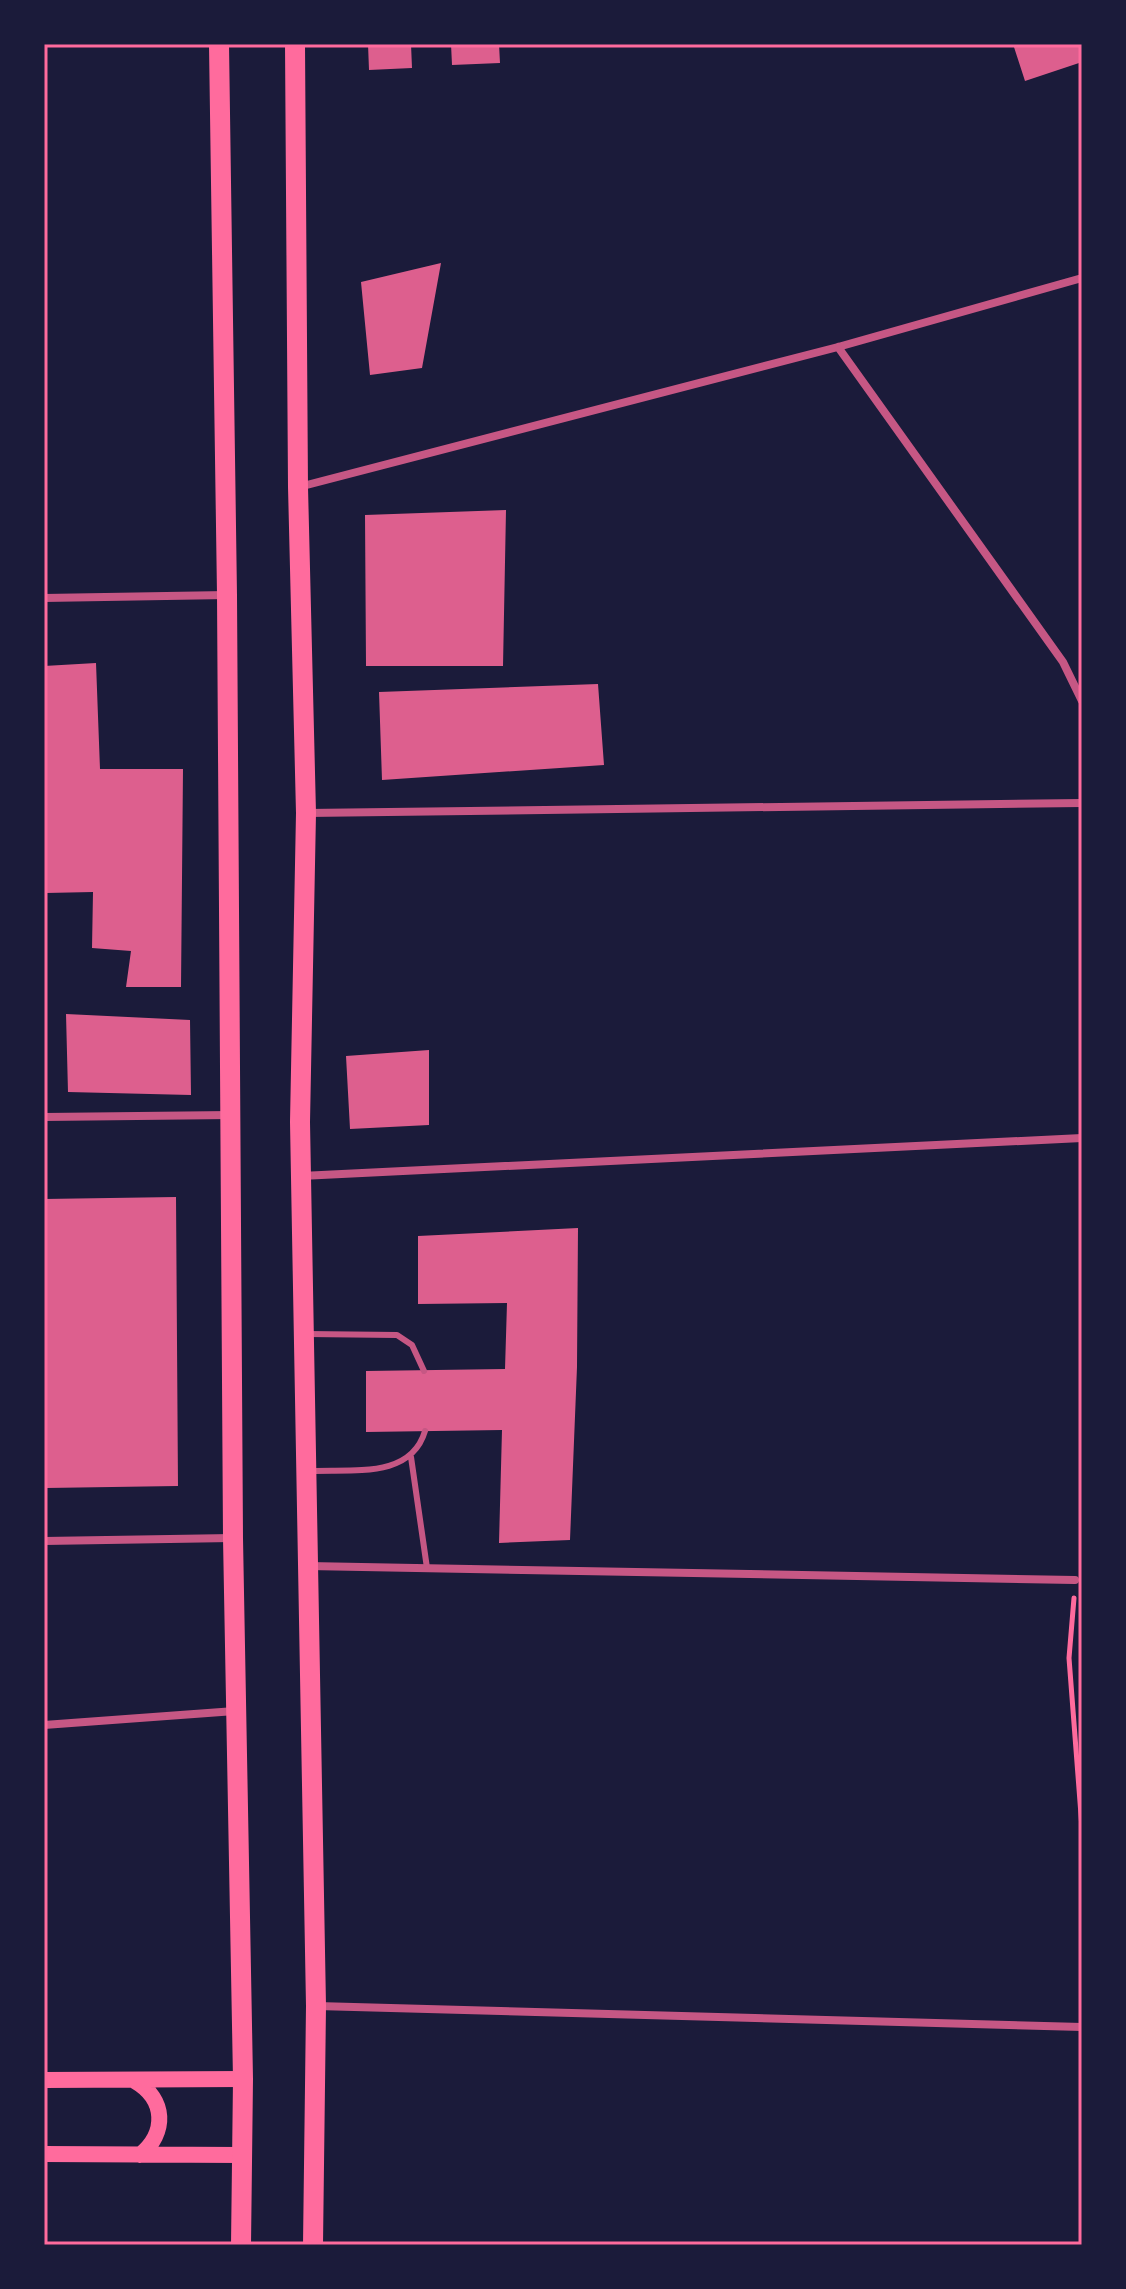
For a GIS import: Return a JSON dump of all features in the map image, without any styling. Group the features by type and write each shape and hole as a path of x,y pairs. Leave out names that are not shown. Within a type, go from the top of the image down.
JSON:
{"main road":[{"path":"219,44 227,595 233,1538 243,2079 241,2245"},
{"path":"295,44 298,487 306,813 301,1176 316,2006 313,2245"},
{"path":"44,2080 243,2079"},
{"path":"135,2081 155,2098 160,2123 150,2147 140,2155"},
{"path":"44,2154 241,2155"}],"street":[{"path":"298,487 838,347 1082,278"},
{"path":"838,347 1063,662 1082,701"},
{"path":"44,598 227,595"},
{"path":"306,813 1082,803"},
{"path":"44,1117 231,1115"},
{"path":"301,1176 1082,1138"},
{"path":"44,1541 233,1538"},
{"path":"308,1566 1075,1580"},
{"path":"44,1725 236,1711"},
{"path":"316,2006 1082,2027"}],"lane":[{"path":"303,1334 397,1335 412,1345 424,1371"},
{"path":"306,1471 392,1467 411,1457 421,1446 425,1431"},
{"path":"411,1457 427,1568"}],"path":[{"path":"1075,1580 1069,1658 1082,1828"}],"building":[{"path":"368,44 411,44 412,68 369,70"},
{"path":"451,44 499,44 500,63 452,65"},
{"path":"1013,44 1082,44 1082,62 1025,81"},
{"path":"441,263 422,368 370,375 361,282"},
{"path":"506,510 503,666 366,666 365,515"},
{"path":"96,663 100,769 183,769 181,987 126,987 131,951 92,948 93,892 46,893 44,666"},
{"path":"598,684 604,765 382,780 379,692"},
{"path":"66,1014 190,1020 191,1095 68,1092"},
{"path":"429,1050 429,1125 350,1129 346,1056"},
{"path":"176,1197 178,1486 46,1488 44,1199"},
{"path":"578,1228 577,1367 570,1540 499,1543 502,1430 366,1432 366,1371 505,1369 507,1303 418,1304 418,1236"}]}
